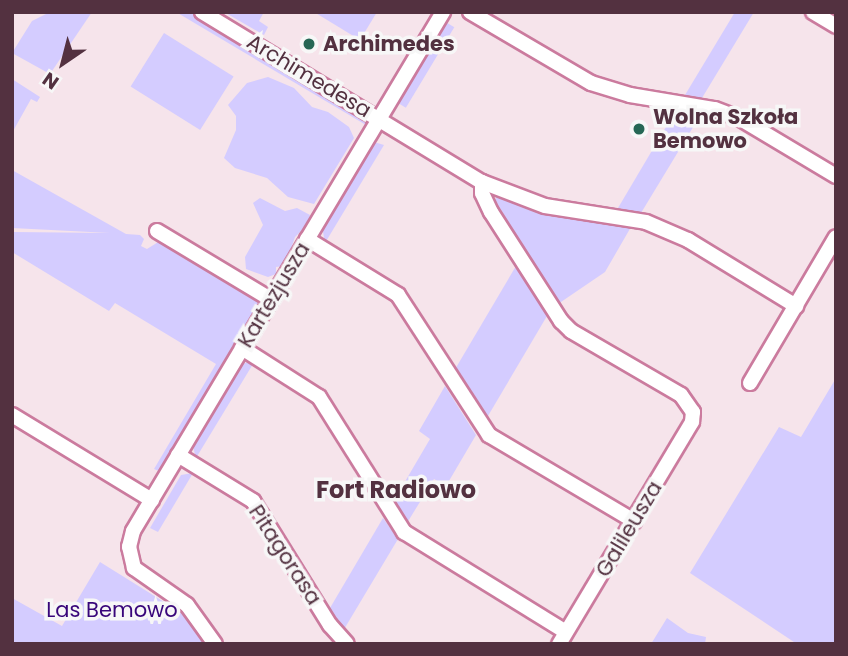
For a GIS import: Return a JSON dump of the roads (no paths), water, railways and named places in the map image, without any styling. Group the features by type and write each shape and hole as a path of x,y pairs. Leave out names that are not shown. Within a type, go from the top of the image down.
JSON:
{"street":[{"name":"Archimedesa","path":"202,12 482,182 545,206 646,222 688,240 796,306"},
{"name":"Kartezjusza","path":"215,644 187,606 145,579 134,568 129,547 133,531 443,12"},
{"path":"470,12 592,83 630,95 715,109 739,118 836,176"},
{"path":"813,12 836,26"},
{"name":"Galileusza","path":"482,182 482,193 491,212 561,321 571,331 681,396 693,417 563,638"},
{"path":"157,231 270,299"},
{"path":"750,383 836,237"},
{"path":"307,239 398,295 489,435 634,521"},
{"path":"242,348 319,397 404,532 563,638"},
{"path":"12,415 152,500"},
{"name":"Pitagorasa","path":"178,455 253,501 330,625 347,644"}],"place":[{"name":"Archimedes","path":"309,44"},
{"name":"Wolna Szkoła Bemowo","path":"639,129"}],"district":[{"name":"Fort Radiowo","path":"396,490"}],"park label":[{"name":"Las Bemowo","path":"112,610"}]}
